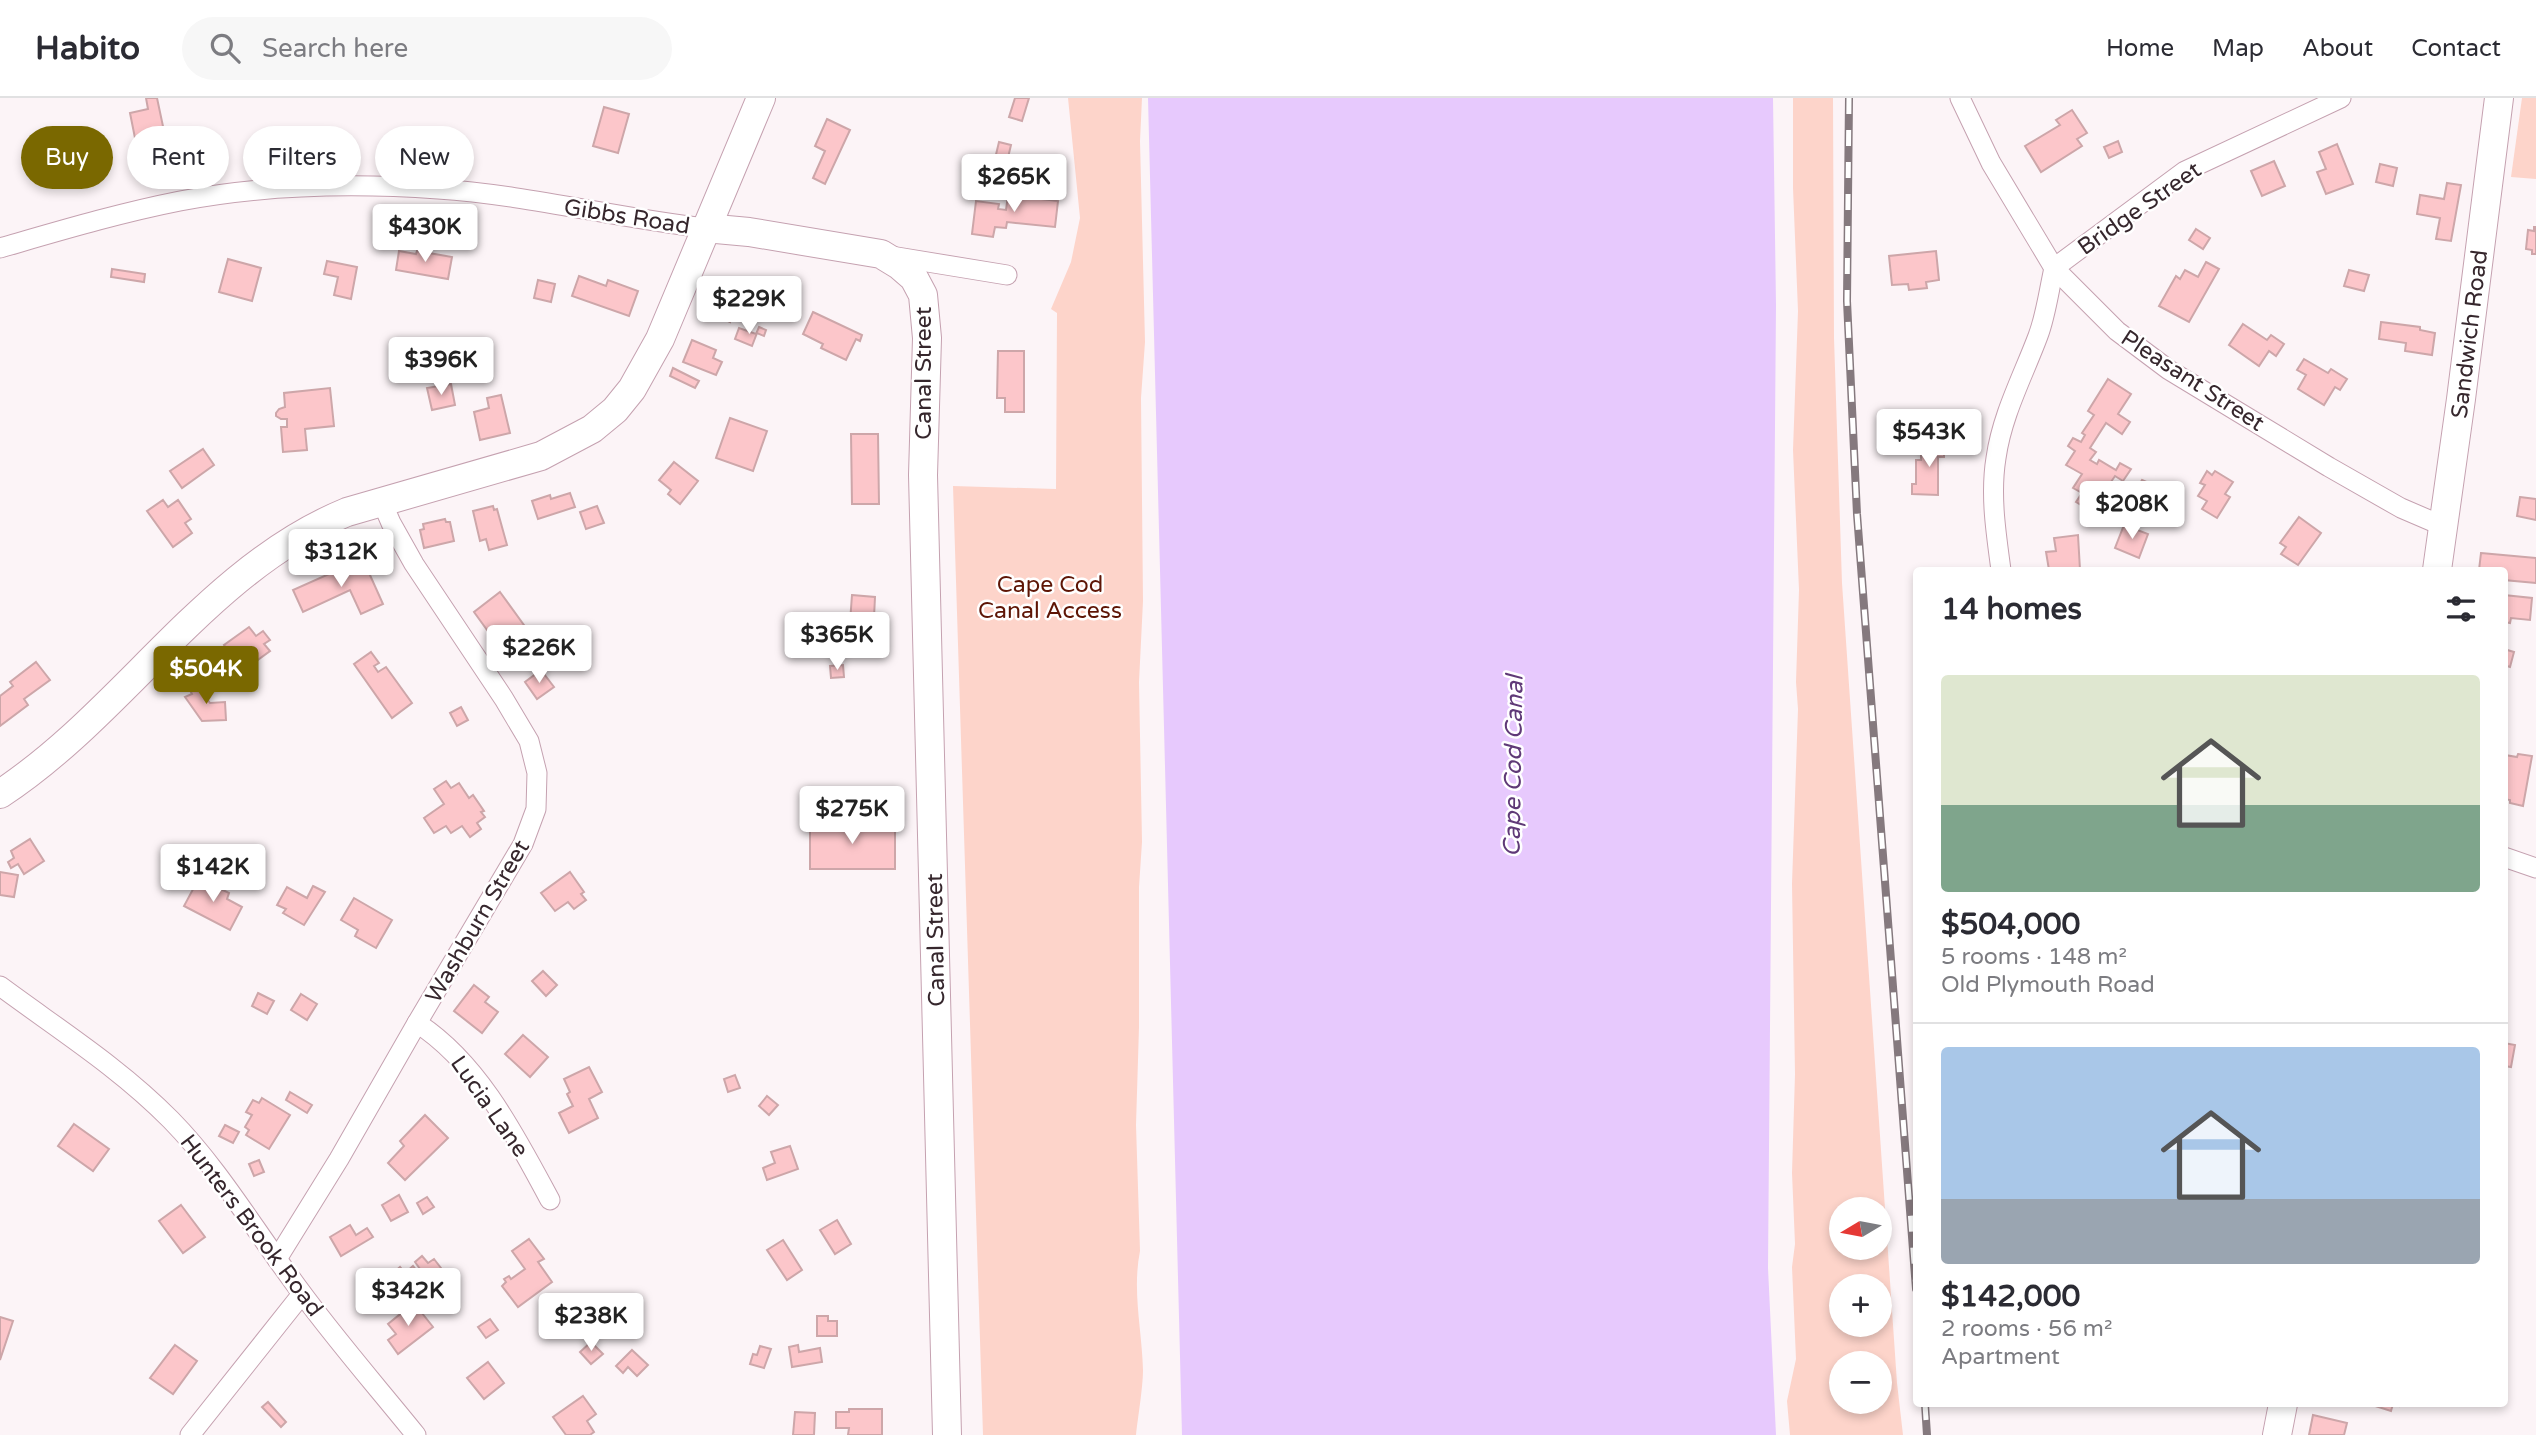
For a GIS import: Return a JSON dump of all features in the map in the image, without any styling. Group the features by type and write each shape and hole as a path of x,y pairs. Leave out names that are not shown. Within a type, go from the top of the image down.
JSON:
{"street":[{"path":"0,794 56,750 217,598 262,560 321,523 382,502 541,456 569,443 607,417 632,389 647,365 761,98"},
{"name":"Pleasant Street","path":"1961,98 1991,163 2054,268 2117,331 2169,370 2401,508 2443,526"},
{"name":"Bridge Street","path":"2054,268 2185,171 2341,98"},
{"name":"Sandwich Road","path":"2437,567 2500,98"},
{"name":"Gibbs Road","path":"0,248 180,201 295,188 399,187 519,198 654,223 749,232 1007,275"},
{"name":"Canal Street","path":"881,254 914,278 923,295 927,338 923,475 947,1435"},
{"path":"2001,567 1993,482 1996,455 2011,401 2040,333 2054,268"},
{"name":"Washburn Street","path":"277,1259 340,1159 523,844 536,809 537,774 529,741 420,574 401,543 382,502"},
{"path":"2508,859 2536,868"},
{"name":"Hunters Brook Road","path":"0,986 103,1059 169,1118 217,1173 302,1294 416,1435"},
{"name":"Lucia Lane","path":"417,1023 443,1042 477,1080 529,1161 550,1200"},
{"path":"190,1435 302,1294"},
{"path":"2277,1435 2282,1407"}],"green space":[{"name":"Cape Cod Canal Access","path":"1068,98 1142,98 1140,141 1145,342 1141,398 1143,601 1139,682 1142,842 1136,1125 1140,1251 1137,1296 1143,1377 1136,1435 983,1435 953,486 1056,489 1057,313 1051,309 1071,262 1080,218"},
{"path":"1793,98 1833,98 1834,338 1842,583 1884,1197 1829,1197 1829,1260 1889,1260 1890,1274 1829,1274 1829,1337 1892,1337 1892,1310 1903,1435 1790,1435 1787,1401 1796,1359 1792,1267 1795,1244 1792,1173 1795,1074 1792,884 1798,709 1796,682 1799,590 1793,450 1798,311 1793,188"},
{"path":"2522,98 2536,98 2536,179 2511,177"}],"water":[{"name":"Cape Cod Canal","path":"1148,98 1773,98 1776,305 1768,1268 1776,1435 1182,1435"}],"building":[{"path":"146,98 157,98 163,126 133,126 130,113 148,109"},
{"path":"1015,98 1029,98 1022,121 1009,117"},
{"path":"604,107 629,114 618,153 593,146"},
{"path":"2072,110 2087,133 2077,139 2082,146 2041,172 2025,146 2060,125 2056,120"},
{"path":"827,119 850,130 825,184 813,178 825,151 815,146"},
{"path":"2118,141 2122,152 2109,158 2104,147"},
{"path":"999,142 1011,145 1005,170 993,167"},
{"path":"2337,144 2353,184 2326,194 2317,172 2326,169 2319,152"},
{"path":"2274,161 2285,186 2262,196 2251,171"},
{"path":"2380,164 2397,168 2393,186 2376,182"},
{"path":"2447,183 2461,185 2451,241 2436,239 2440,218 2417,214 2420,195 2444,199"},
{"path":"1008,195 1058,201 1055,227 1007,222 1006,228 995,227 993,237 972,234 976,201 999,204 998,209 1006,210"},
{"path":"2534,227 2536,254 2532,254 2532,250 2526,249 2528,230 2534,231"},
{"path":"2196,229 2210,238 2203,249 2189,240"},
{"path":"399,251 452,257 448,279 396,270"},
{"path":"1936,251 1939,280 1926,282 1927,288 1909,290 1908,284 1892,285 1889,256"},
{"path":"228,259 261,268 252,301 219,292"},
{"path":"327,261 357,267 351,299 334,295 338,277 324,274"},
{"path":"2206,262 2219,269 2189,322 2159,306 2176,276 2180,279 2185,270 2198,277"},
{"path":"112,269 145,274 144,282 111,277"},
{"path":"2349,270 2369,275 2364,291 2344,286"},
{"path":"579,276 606,286 608,280 638,291 629,316 572,296"},
{"path":"538,280 555,284 551,302 534,298"},
{"path":"715,288 748,304 740,321 731,317 730,322 705,310"},
{"path":"813,312 862,335 860,341 856,339 846,360 821,348 823,344 803,334"},
{"path":"2381,322 2420,327 2420,330 2435,333 2432,355 2405,351 2406,343 2379,339"},
{"path":"2243,324 2267,340 2271,335 2284,344 2276,356 2269,351 2259,366 2229,345"},
{"path":"759,327 766,330 764,336 757,333 752,346 735,339 739,328 756,334"},
{"path":"692,340 716,350 713,358 722,362 716,375 683,362"},
{"path":"998,351 1024,351 1024,412 1005,412 1005,398 997,398"},
{"path":"2304,359 2328,373 2331,369 2347,379 2340,390 2335,387 2324,405 2298,389 2306,375 2297,370"},
{"path":"673,368 699,381 695,388 670,376"},
{"path":"2108,379 2131,394 2118,414 2130,422 2122,434 2106,423 2090,448 2096,452 2090,460 2097,464 2099,460 2116,470 2120,463 2131,469 2123,481 2115,476 2098,501 2093,498 2086,508 2076,502 2082,493 2073,488 2082,474 2066,465 2075,451 2068,446 2073,438 2081,442 2085,435 2082,433 2094,415 2088,411"},
{"path":"451,384 455,405 432,410 427,388"},
{"path":"330,388 334,426 305,429 307,450 283,452 281,427 287,427 287,419 281,419 276,413 285,407 284,393"},
{"path":"501,395 510,433 480,440 474,412 489,408 487,398"},
{"path":"730,418 767,431 753,471 716,458"},
{"path":"851,434 878,434 879,504 852,504"},
{"path":"1925,441 1944,442 1944,457 1938,457 1938,495 1912,494 1912,484 1916,484 1916,460 1921,460 1921,453 1925,453"},
{"path":"203,449 214,465 182,488 170,471"},
{"path":"674,462 698,481 680,504 668,494 671,490 659,480"},
{"path":"2207,471 2212,475 2215,471 2233,482 2225,494 2230,497 2217,518 2202,509 2207,501 2198,496 2205,485 2200,483"},
{"path":"2142,480 2151,484 2144,499 2134,494"},
{"path":"570,493 575,507 538,519 532,501 550,495 551,499"},
{"path":"2520,497 2536,499 2536,520 2517,516"},
{"path":"163,500 168,507 178,500 191,519 185,523 192,533 173,547 147,511"},
{"path":"493,506 494,510 497,509 507,545 489,550 486,539 480,541 473,511"},
{"path":"597,506 604,523 586,529 580,512"},
{"path":"2299,517 2321,533 2298,565 2281,554 2286,547 2280,543"},
{"path":"445,519 450,522 454,541 424,548 420,530 424,529 423,524"},
{"path":"2124,525 2148,534 2139,558 2115,548"},
{"path":"2078,535 2080,567 2048,567 2046,552 2056,551 2054,538"},
{"path":"2481,553 2536,558 2536,583 2508,580 2508,567 2479,567"},
{"path":"365,564 383,604 361,614 350,590 303,612 293,590 349,565 351,570"},
{"path":"500,592 529,632 503,652 474,612"},
{"path":"852,595 875,597 873,638 849,636"},
{"path":"2508,595 2532,598 2530,620 2511,618 2510,623"},
{"path":"249,627 256,636 263,631 270,640 264,644 270,651 243,671 224,645"},
{"path":"803,630 820,632 818,653 800,651"},
{"path":"2508,650 2514,652 2510,667 2508,666"},
{"path":"371,652 379,663 374,666 378,672 386,667 412,703 392,718 354,664"},
{"path":"36,662 50,680 24,699 28,705 0,726 0,696 13,686 10,682"},
{"path":"843,665 844,677 831,678 830,666"},
{"path":"541,670 554,687 537,699 525,682"},
{"path":"196,684 210,703 225,702 226,720 202,721 185,697 192,694 189,688"},
{"path":"461,707 468,720 457,726 450,713"},
{"path":"2518,754 2532,756 2523,806 2510,803 2508,800 2508,756 2517,757"},
{"path":"446,781 451,788 459,783 469,798 473,795 484,811 481,812 485,817 477,823 481,829 470,837 462,826 451,833 446,826 434,833 424,818 444,804 434,789"},
{"path":"810,822 895,822 895,869 810,869"},
{"path":"30,839 44,861 24,874 18,864 11,868 8,862 14,858 11,851"},
{"path":"0,872 18,875 14,897 0,895"},
{"path":"570,872 584,892 581,894 586,900 574,909 568,902 555,911 541,893"},
{"path":"199,878 229,893 227,899 242,907 230,930 184,906"},
{"path":"313,886 325,892 304,925 283,913 286,909 277,905 287,887 307,898"},
{"path":"354,898 392,920 376,948 355,936 358,930 341,920"},
{"path":"543,971 557,985 546,996 532,981"},
{"path":"474,985 489,997 485,1002 498,1012 482,1033 454,1011"},
{"path":"258,993 274,1001 267,1014 252,1006"},
{"path":"301,994 317,1004 307,1020 291,1010"},
{"path":"523,1035 548,1057 530,1077 505,1054"},
{"path":"2508,1044 2515,1045 2511,1067 2508,1067"},
{"path":"589,1067 602,1092 589,1099 598,1118 569,1133 559,1113 573,1106 564,1079"},
{"path":"735,1075 740,1088 728,1092 724,1079"},
{"path":"290,1092 312,1105 307,1113 286,1100"},
{"path":"767,1096 778,1105 769,1115 759,1106"},
{"path":"262,1098 290,1115 269,1149 246,1135 249,1130 245,1127 252,1115 246,1112 253,1100 259,1103"},
{"path":"425,1115 448,1138 405,1180 388,1163 404,1146 400,1141"},
{"path":"74,1124 109,1149 93,1171 58,1146"},
{"path":"225,1125 239,1132 233,1143 219,1136"},
{"path":"790,1146 798,1169 767,1180 763,1168 775,1163 771,1152"},
{"path":"259,1160 264,1172 254,1176 249,1164"},
{"path":"399,1195 408,1212 391,1221 382,1205"},
{"path":"427,1197 434,1207 423,1214 417,1203"},
{"path":"181,1205 205,1237 183,1253 159,1221"},
{"path":"837,1220 851,1244 835,1254 820,1230"},
{"path":"350,1225 356,1235 367,1228 373,1237 341,1256 330,1237"},
{"path":"529,1239 544,1259 538,1262 552,1282 518,1307 502,1286 506,1282 504,1279 509,1276 511,1279 525,1269 512,1251"},
{"path":"783,1240 802,1270 787,1280 767,1250"},
{"path":"422,1256 428,1263 434,1259 441,1268 430,1277 435,1283 422,1292 418,1287 405,1296 390,1276 400,1267 405,1273 413,1266 417,1271 420,1269 415,1262"},
{"path":"448,1282 453,1290 442,1298 436,1290"},
{"path":"414,1303 433,1327 398,1354 388,1340 396,1334 388,1324"},
{"path":"817,1316 828,1316 828,1321 837,1321 837,1336 817,1336"},
{"path":"0,1317 13,1321 0,1360"},
{"path":"490,1319 498,1330 486,1338 478,1327"},
{"path":"591,1342 603,1354 591,1364 580,1352"},
{"path":"175,1345 197,1361 173,1394 150,1378"},
{"path":"798,1345 799,1352 820,1348 822,1362 792,1367 789,1347"},
{"path":"760,1346 771,1349 764,1368 750,1364 753,1354 757,1355"},
{"path":"632,1350 648,1365 637,1376 628,1367 623,1373 616,1366"},
{"path":"488,1362 504,1383 484,1399 467,1378"},
{"path":"583,1396 596,1414 587,1421 594,1432 590,1435 566,1435 553,1417"},
{"path":"268,1402 286,1422 281,1427 262,1407"},
{"path":"849,1409 882,1409 882,1435 848,1435 849,1428 836,1428 836,1412 849,1412"},
{"path":"795,1412 815,1413 814,1435 793,1435"},
{"path":"2313,1415 2347,1423 2344,1435 2309,1435"}],"railway":[{"path":"1849,98 1847,301 1857,514 1913,1250"},
{"path":"1925,1407 1927,1435"}]}
